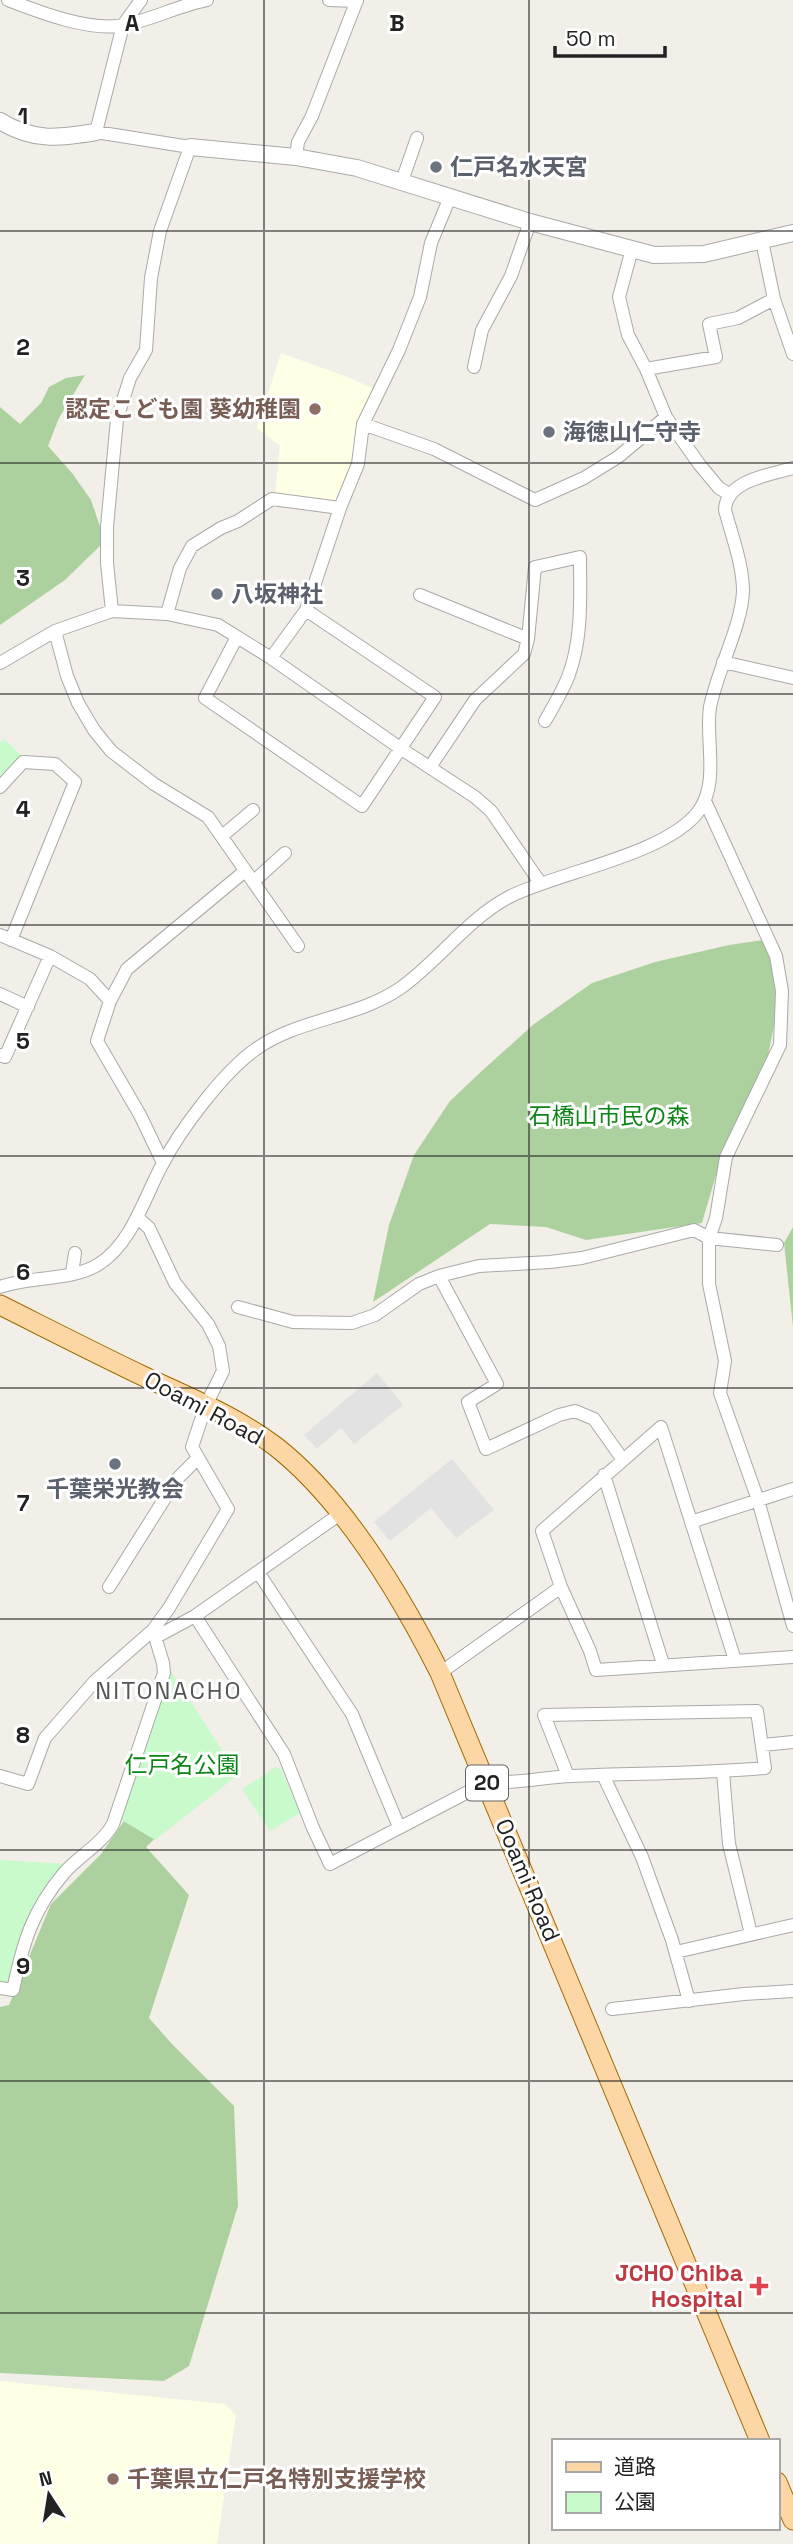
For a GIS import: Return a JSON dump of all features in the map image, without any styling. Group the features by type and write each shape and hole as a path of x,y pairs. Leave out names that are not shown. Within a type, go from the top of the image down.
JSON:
{"main road":[{"name":"Ooami Road","path":"0,1305 206,1405 256,1433 276,1447 320,1489 379,1569 440,1673 759,2439"},
{"path":"779,2487 793,2520"}],"street":[{"path":"8,0 38,12 101,27 123,25 207,0"},
{"path":"38,12 46,0"},
{"path":"96,132 123,25 141,0"},
{"path":"296,157 298,142 312,116 357,1 329,0"},
{"path":"0,121 26,133 51,138 96,132 190,147 296,157 357,168 530,222 654,255 704,254 793,233"},
{"path":"402,181 417,138"},
{"path":"112,611 107,563 107,527 117,419 130,378 146,350 151,278 160,231 190,147"},
{"path":"271,658 306,610 340,508 358,464 363,424 399,350 420,297 431,243 450,197"},
{"path":"474,368 482,330 511,276 530,222"},
{"path":"762,241 774,299 793,354"},
{"path":"632,249 619,297 628,335 666,417 699,464 719,488 729,494"},
{"path":"646,369 716,357 709,324 738,318 774,299"},
{"path":"363,424 435,449 534,500 584,478 618,457 666,417"},
{"path":"0,1287 89,1270 113,1254 138,1217 163,1163 190,1122 228,1074 255,1049 276,1037 398,990 458,934 494,906 541,884 588,870 653,843 678,830 696,815 705,801 709,787 710,708 742,602 742,578 725,510 729,494 741,485 793,468"},
{"path":"167,614 185,555 192,546 221,528 238,522 272,499 340,508"},
{"path":"430,767 475,700 524,654 535,567 580,557 581,616 577,643 568,676 545,721"},
{"path":"421,594 528,639"},
{"path":"237,637 205,698 362,806 435,697 306,610"},
{"path":"0,663 55,631 112,611 167,614 218,625 475,797 491,811 541,884"},
{"path":"55,631 67,676 78,703 111,751 154,784 208,817 298,946"},
{"path":"723,662 793,678"},
{"path":"0,787 23,762 55,764 75,782 6,937 50,956 90,979 110,1001"},
{"path":"705,801 776,956 782,991 780,1045 726,1157 716,1218 709,1238 709,1284 725,1362 720,1393 758,1500 793,1626"},
{"path":"222,836 253,810"},
{"path":"163,1163 140,1115 97,1041 110,1001 127,969 249,876 285,853"},
{"path":"0,1055 5,1057 50,956"},
{"path":"0,994 28,1007"},
{"path":"0,1988 13,1990 30,1925 39,1908 64,1874 107,1834 113,1824 164,1673 154,1634 228,1509 192,1447 206,1405 223,1371 219,1346 208,1324 176,1283 149,1228 138,1217"},
{"path":"238,1307 293,1322 352,1323 375,1315 419,1284 479,1266 582,1258 694,1230 709,1238 777,1245"},
{"path":"72,1273 75,1253"},
{"path":"439,1276 496,1384 468,1402 486,1449 559,1415 575,1411 594,1419 623,1460"},
{"path":"735,1660 661,1427 542,1531 561,1587 596,1670 793,1657"},
{"path":"109,1587 177,1479 197,1459"},
{"path":"604,1475 663,1664"},
{"path":"691,1522 793,1489"},
{"path":"0,1776 29,1784 45,1738 94,1681 154,1634 195,1616 340,1514"},
{"path":"258,1572 352,1714 399,1827"},
{"path":"440,1673 561,1587"},
{"path":"195,1616 284,1754 330,1864 487,1782 765,1768 757,1711 544,1715 568,1776"},
{"path":"763,1745 793,1742"},
{"path":"723,1772 729,1844 751,1934"},
{"path":"604,1775 642,1857 676,1952 689,2001"},
{"path":"676,1952 793,1925"},
{"path":"612,2009 793,1991"}],"shaded area":[{"name":"認定こども園 葵幼稚園","path":"281,353 353,379 375,390 341,498 327,503 275,495 280,446 257,428"},
{"path":"377,1373 403,1405 354,1444 341,1428 317,1448 304,1435"},
{"path":"452,1459 494,1510 456,1538 431,1508 390,1541 374,1522"},
{"name":"千葉県立仁戸名特別支援学校","path":"0,2381 225,2404 236,2415 217,2544 0,2544"}],"green space":[{"path":"85,375 59,418 48,446 91,500 105,541 65,580 0,625 0,407 20,424 41,403 49,387 66,378"},
{"path":"4,739 21,755 0,776 0,743"},
{"name":"石橋山市民の森","path":"763,940 777,965 777,1012 767,1060 720,1161 702,1223 586,1240 546,1227 490,1224 373,1302 389,1225 414,1155 450,1101 484,1069 534,1024 592,983 655,962"},
{"path":"793,1227 793,1327 784,1243"},
{"name":"仁戸名公園","path":"171,1671 238,1775 155,1840 120,1819"},
{"path":"276,1767 281,1769 300,1813 270,1831 242,1789"},
{"path":"213,1785 146,1847 189,1895 149,2018 234,2106 238,2206 189,2366 164,2381 0,2373 0,2007 9,2005 51,1904 101,1854 142,1795"},
{"path":"0,1860 69,1864 28,1915 12,1986 0,1985"}],"place":[{"name":"仁戸名水天宮","path":"436,167"},
{"name":"認定こども園 葵幼稚園","path":"315,409"},
{"name":"海徳山仁守寺","path":"549,432"},
{"name":"八坂神社","path":"217,594"},
{"name":"千葉栄光教会","path":"115,1464"},
{"name":"JCHO Chiba Hospital","path":"759,2286"},
{"name":"千葉県立仁戸名特別支援学校","path":"113,2479"}],"district":[{"name":"NITONACHO","path":"169,1691"}]}
